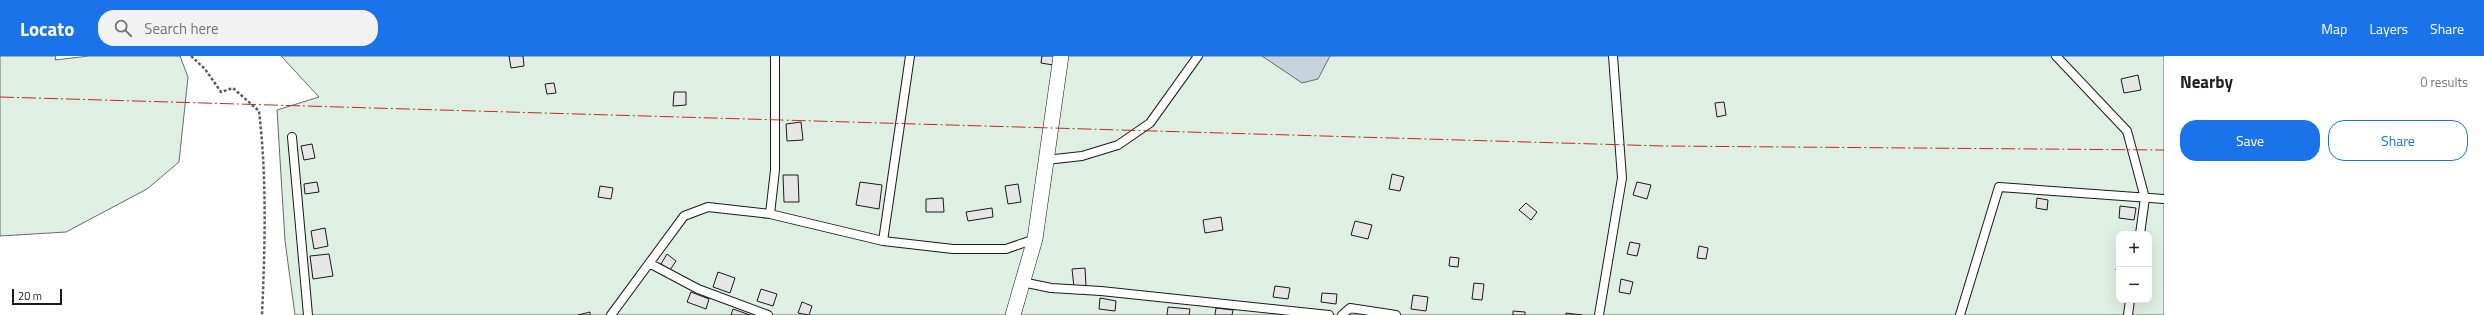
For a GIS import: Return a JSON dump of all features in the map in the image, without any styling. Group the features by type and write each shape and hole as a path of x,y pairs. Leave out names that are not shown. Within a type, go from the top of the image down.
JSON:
{"street":[{"path":"1013,315 1035,239 1062,56"}],"lane":[{"path":"770,214 775,170 776,56"},
{"path":"883,241 910,56"},
{"path":"1046,160 1082,156 1118,144 1131,136 1150,123 1198,56"},
{"path":"1599,315 1622,178 1613,56"},
{"path":"2056,56 2127,131 2145,198 2140,231"},
{"path":"292,137 308,315"},
{"path":"1960,315 1999,187 2164,199"},
{"path":"611,315 684,216 708,207 770,214 883,241 953,249 1006,249 1035,239"},
{"path":"649,263 698,289 768,315"},
{"path":"1022,282 1051,288 1101,291 1329,315"},
{"path":"2128,315 2130,303"},
{"path":"1342,315 1350,308 1396,315"}],"path":[{"path":"191,56 205,69 221,92 233,88 259,111 264,149 265,241 262,315"}],"green space":[{"path":"0,56 56,56 55,60 89,56 180,56 188,77 179,162 147,189 66,232 0,236"},
{"path":"281,56 2164,56 2164,315 295,315 285,241 277,110 319,97"}],"shaded area":[{"path":"1262,56 1330,56 1318,79 1302,83"}],"building":[{"path":"509,56 523,56 524,66 511,68"},
{"path":"1042,56 1054,56 1053,65 1041,63"},
{"path":"2138,75 2141,90 2124,93 2121,79"},
{"path":"554,83 556,93 547,94 545,84"},
{"path":"674,92 686,92 686,105 673,106"},
{"path":"1724,102 1726,115 1717,117 1715,103"},
{"path":"801,122 803,140 787,141 786,124"},
{"path":"312,144 315,158 304,160 301,146"},
{"path":"1392,174 1404,177 1400,191 1389,189"},
{"path":"783,175 798,175 799,202 784,202"},
{"path":"317,182 319,192 305,194 304,184"},
{"path":"860,182 882,185 879,209 856,205"},
{"path":"1637,182 1651,185 1647,199 1633,195"},
{"path":"1018,184 1021,202 1008,204 1005,186"},
{"path":"600,186 613,188 611,199 598,197"},
{"path":"943,198 944,212 926,212 926,199"},
{"path":"2037,198 2048,200 2047,210 2036,208"},
{"path":"1526,203 1537,212 1531,220 1519,210"},
{"path":"2120,206 2136,208 2134,220 2119,218"},
{"path":"992,208 993,217 968,221 966,212"},
{"path":"1221,217 1223,230 1205,233 1203,220"},
{"path":"1355,221 1372,225 1368,239 1351,235"},
{"path":"325,228 328,246 314,249 311,231"},
{"path":"1630,242 1640,244 1637,256 1627,254"},
{"path":"1699,246 1708,248 1706,259 1697,258"},
{"path":"329,254 333,276 313,279 310,256"},
{"path":"667,254 676,261 670,270 661,264"},
{"path":"1450,257 1459,258 1458,267 1449,266"},
{"path":"1085,268 1086,286 1074,287 1072,269"},
{"path":"718,272 735,278 730,293 713,287"},
{"path":"1621,279 1633,282 1630,294 1619,292"},
{"path":"1474,283 1484,284 1482,300 1472,299"},
{"path":"1275,286 1290,288 1288,299 1273,297"},
{"path":"761,289 777,294 773,306 757,301"},
{"path":"691,292 709,299 706,309 687,302"},
{"path":"1322,293 1337,294 1336,304 1321,302"},
{"path":"1413,295 1428,297 1426,311 1411,309"},
{"path":"1100,298 1116,301 1115,311 1099,309"},
{"path":"802,302 812,306 809,315 798,313"},
{"path":"1168,307 1190,309 1189,315 1167,315"},
{"path":"1216,308 1233,310 1232,315 1215,315"},
{"path":"733,309 750,315 731,315"},
{"path":"1513,311 1525,312 1525,315 1513,315"},
{"path":"590,312 590,315 578,315"},
{"path":"1566,313 1582,315 1566,315"}],"power":[{"path":"0,97 1663,146 2164,150"}]}
